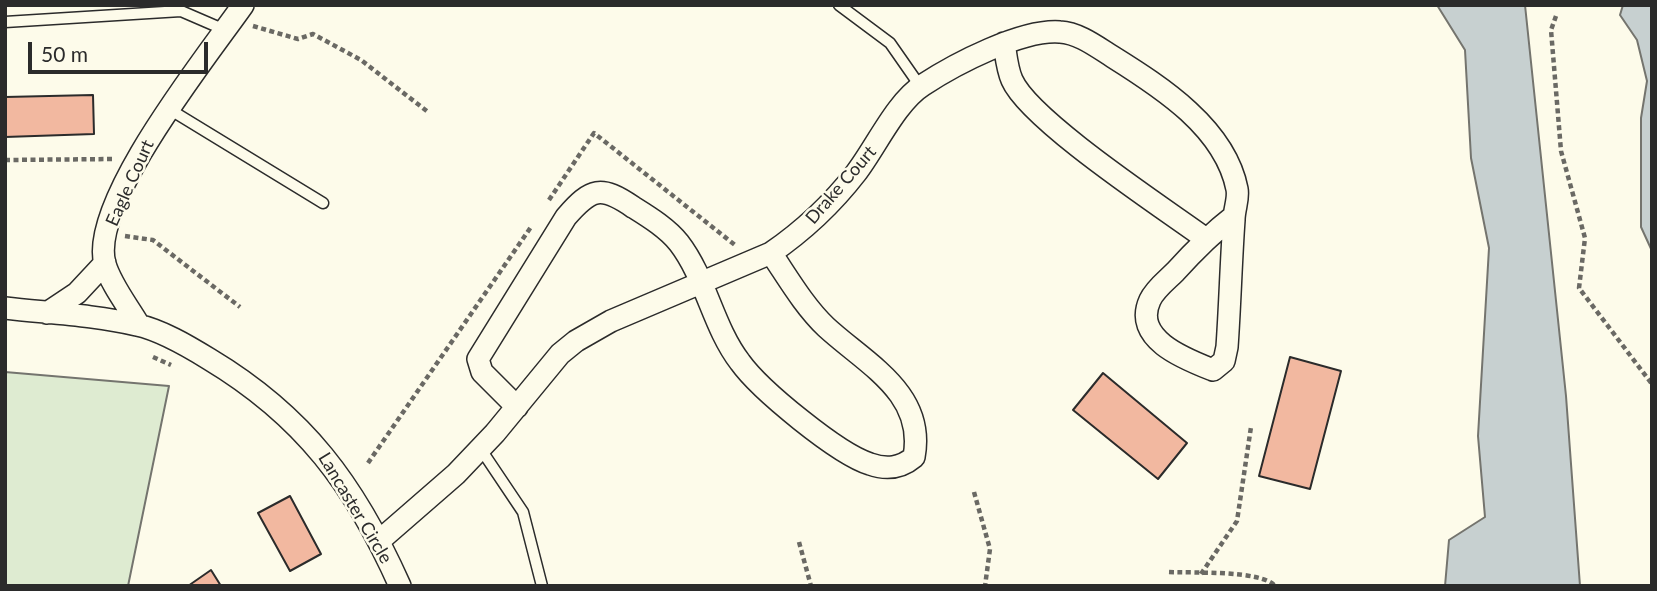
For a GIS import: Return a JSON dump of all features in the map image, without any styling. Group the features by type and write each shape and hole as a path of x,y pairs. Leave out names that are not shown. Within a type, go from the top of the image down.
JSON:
{"street":[{"name":"Eagle Court","path":"105,263 107,233 115,207 143,145 234,19"},
{"name":"Drake Court","path":"380,541 480,448 560,354 576,341 611,321 771,253 795,236 855,175 888,124 920,86 1004,43 1061,32 1085,40 1159,88 1201,124 1222,152 1238,192 1234,216 1227,347 1224,361 1213,370 1177,355 1159,342 1149,327 1146,313 1151,297 1206,239"},
{"path":"1004,43 1012,81 1029,102 1118,176 1206,239 1234,216"},
{"path":"517,407 482,372 478,359 566,216 580,201 602,191 614,194 660,225 679,243 739,362 757,380 801,419 856,458 889,468 903,466 914,457 917,444 911,411 902,392 826,327 771,253"},
{"path":"47,313 77,293 105,263 139,325"},
{"name":"Lancaster Circle","path":"5,308 139,325 193,349 244,380 298,424 330,461 380,541 400,586"}],"lane":[{"path":"839,5 890,43 920,86"},
{"path":"5,22 181,11 234,19"},
{"path":"169,109 323,202"},
{"path":"480,448 523,512 542,586"}],"path":[{"path":"1556,16 1551,30 1561,151 1585,238 1579,288 1652,384"},
{"path":"234,19 298,39 313,34 361,60 428,112"},
{"path":"5,160 123,158"},
{"path":"107,233 153,240 240,307"},
{"path":"150,355 175,367"},
{"path":"1201,574 1237,521 1251,427"},
{"path":"974,492 990,549 985,586"},
{"path":"799,542 811,586"},
{"path":"1169,572 1256,576 1271,581 1275,586"}],"green space":[{"path":"5,372 169,386 128,586 5,586"}],"shaded area":[{"path":"1437,5 1525,5 1566,396 1580,586 1445,586 1449,540 1485,517 1478,436 1489,248 1471,158 1465,50"},
{"path":"1623,5 1652,5 1652,251 1641,227 1641,118 1647,81 1637,40 1620,15"}],"building":[{"path":"93,95 94,134 5,137 5,97"},
{"path":"1290,357 1341,371 1310,489 1259,476"},
{"path":"1103,373 1187,443 1158,479 1073,410"},
{"path":"290,496 321,554 290,571 258,513"},
{"path":"211,570 221,586 188,586"}]}
